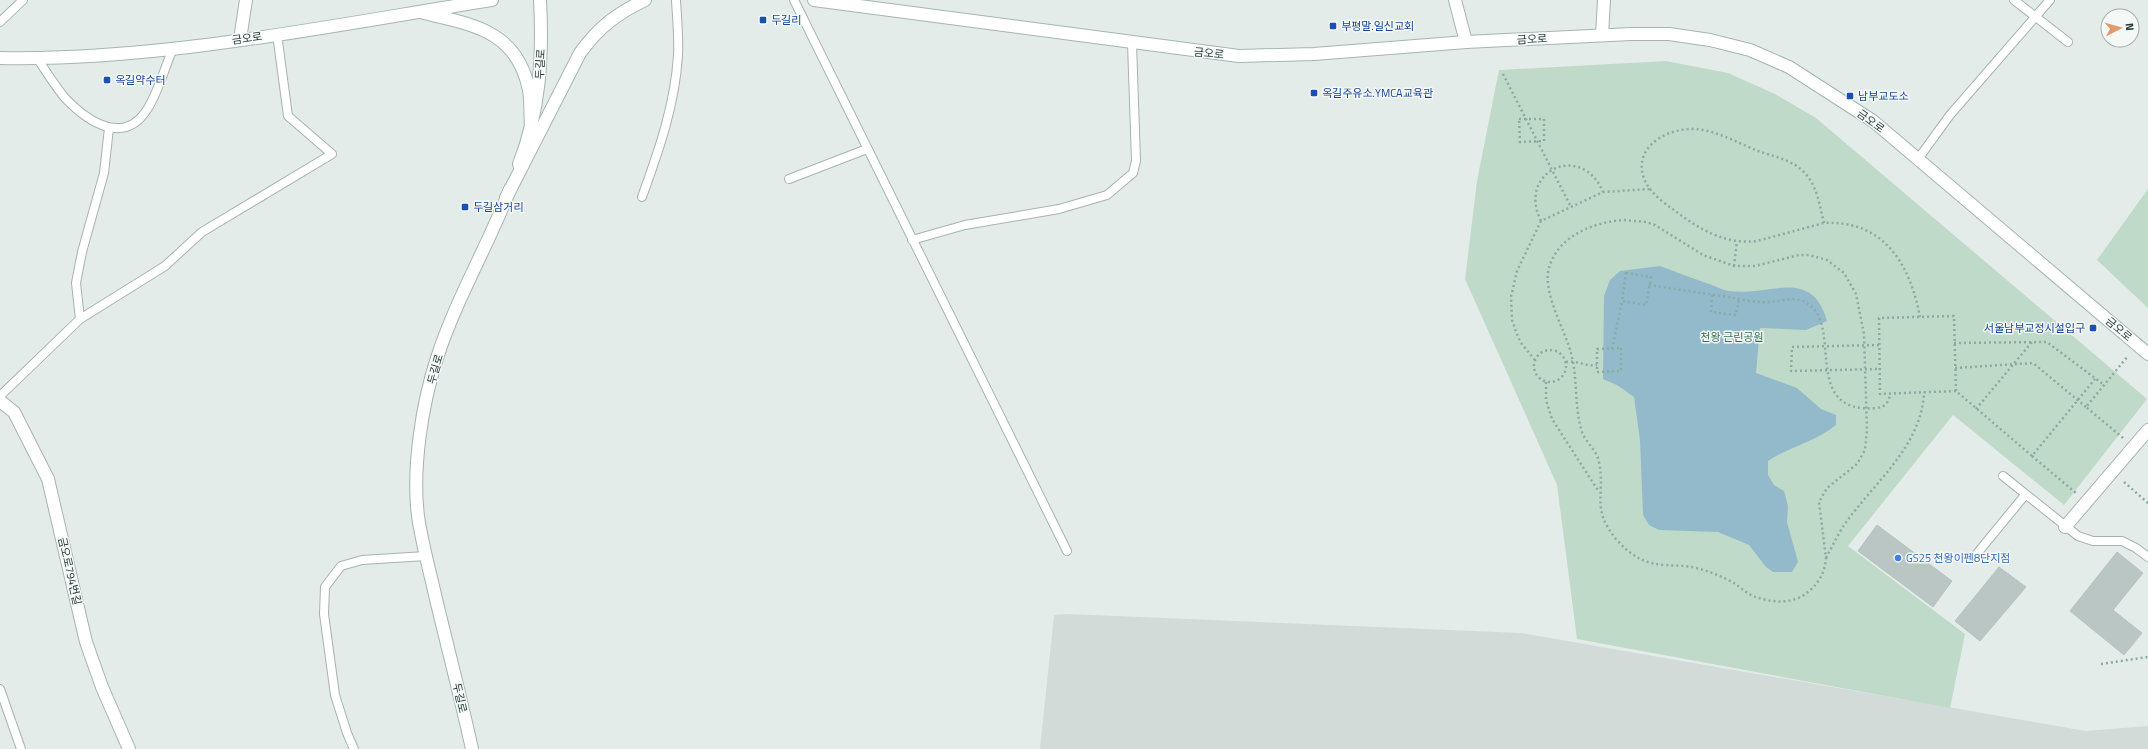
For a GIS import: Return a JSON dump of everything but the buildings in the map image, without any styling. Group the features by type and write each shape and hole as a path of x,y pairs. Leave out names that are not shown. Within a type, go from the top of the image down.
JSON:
{"main road":[{"path":"240,40 246,0"},
{"name":"금오로","path":"0,58 106,55 174,48 240,40 417,12 461,2 492,0"},
{"name":"두길로","path":"472,749 426,556 418,515 417,479 420,437 426,398 437,359 450,323 506,198 521,160 531,126 538,94 541,64 542,31 540,0"},
{"path":"506,198 580,53 595,33 608,20 645,0"},
{"name":"금오로","path":"814,0 851,2 1132,43 1239,56 1314,54 1466,42 1602,35 1669,34 1710,40 1750,50 1789,67 1872,121 2148,354"},
{"path":"1455,0 1466,42"},
{"path":"1602,35 1604,0"},
{"path":"417,12 468,24 504,41 516,55 525,72 529,91 531,126"},
{"name":"금오로794번길","path":"0,401 14,412 48,479 86,642 102,687 129,749"},
{"path":"2065,527 2148,430"}],"lane":[{"path":"0,22 23,0"},
{"path":"642,197 660,149 669,118 676,81 678,54 676,0"},
{"path":"794,0 1067,551"},
{"path":"2014,0 2068,42"},
{"path":"1918,159 1950,115 2050,0"},
{"path":"0,396 80,319 165,266 202,232 332,154 288,116 277,34"},
{"path":"912,240 965,225 1060,209 1107,195 1123,184 1133,173 1136,161 1132,43"},
{"path":"37,58 66,98 90,118 109,128 125,129 137,121 148,108 174,48"},
{"path":"80,319 76,283 82,252 104,173 109,128"},
{"path":"789,179 868,149"},
{"path":"2003,476 2065,527 2085,539 2122,541 2136,548 2148,557"},
{"path":"1975,556 2025,495"},
{"path":"354,749 346,733 335,695 324,614 326,587 341,566 362,560 426,556"},
{"path":"0,689 21,749"}],"path":[{"path":"1503,74 1571,207"},
{"path":"1519,119 1544,119 1544,141 1537,142 1520,142 1519,119"},
{"path":"1824,223 1813,186 1808,177 1801,170 1782,158 1705,131 1685,129 1674,131 1656,138 1649,144 1642,158 1643,173 1650,189 1666,205 1690,223 1716,236 1747,242 1768,239 1824,223 1844,223 1874,234 1898,256 1908,276 1920,317"},
{"path":"1541,221 1536,210 1534,198 1537,187 1542,178 1552,170 1567,165 1586,169 1596,179 1603,192"},
{"path":"1535,360 1521,343 1516,332 1512,320 1511,297 1517,271 1541,221 1603,192 1650,189"},
{"path":"1826,558 1819,502 1827,488 1851,470 1862,458 1867,440 1868,408 1865,345 1862,319 1853,288 1844,273 1827,260 1818,256 1799,255 1755,266 1734,266 1703,255 1655,225 1646,222 1614,221 1592,227 1571,237 1556,253 1548,272 1553,304 1572,361 1580,426 1586,439 1599,459 1601,476 1599,493 1600,512 1609,530 1623,546 1642,561 1663,565 1697,568 1734,583 1751,595 1760,598 1788,601 1802,596 1816,584 1822,576 1826,558 1848,519 1909,442 1923,412 1924,392"},
{"path":"1734,266 1737,241"},
{"path":"1612,349 1626,273 1651,277 1646,305 1622,301"},
{"path":"1650,285 1766,302 1790,299 1803,301 1814,308 1818,316 1825,346 1827,371 1833,390 1844,402 1851,406 1868,408 1881,407 1887,404 1890,394"},
{"path":"1712,295 1710,312 1736,315 1739,299"},
{"path":"1956,391 1954,316 1879,318 1880,394 1956,391 2087,502"},
{"path":"1976,409 2032,342"},
{"path":"1954,343 2047,342 2104,385"},
{"path":"1879,345 1792,347 1791,371 1880,369"},
{"path":"2086,407 2138,345"},
{"path":"1620,348 1621,371 1597,372 1597,365 1596,349 1620,348"},
{"path":"1552,349 1561,353 1566,362 1566,368 1562,378 1552,382 1546,382 1537,376 1534,371 1535,360 1541,352 1552,349"},
{"path":"1566,362 1572,361 1584,365 1597,365"},
{"path":"1955,368 2033,363 2134,447"},
{"path":"2032,456 2076,400 2095,379"},
{"path":"1546,382 1546,400 1552,419 1599,493"},
{"path":"2113,472 2148,503"},
{"path":"2101,664 2148,657"}],"shaded area":[{"path":"1067,614 1521,633 2086,731 2148,726 2148,749 1040,749 1054,615"}],"green space":[{"name":"천왕 근린공원","path":"1666,61 1728,73 1775,94 1816,118 2147,399 2064,505 1953,415 1848,546 1965,634 1950,708 1577,639 1557,485 1465,279 1477,181 1499,70"},
{"path":"2148,189 2148,308 2097,260"}],"water":[{"path":"1660,266 1729,291 1744,292 1787,288 1800,289 1811,294 1820,304 1827,321 1806,330 1760,328 1756,373 1797,388 1821,409 1836,415 1836,425 1828,431 1768,461 1768,475 1774,485 1784,491 1788,506 1787,522 1798,562 1792,572 1773,572 1766,567 1749,545 1718,532 1659,530 1649,525 1643,515 1640,440 1634,397 1617,385 1603,379 1604,296 1610,280 1620,271"}],"place":[{"name":"두길리","path":"763,20"},
{"name":"부평말.일신교회","path":"1333,26"},
{"name":"옥길약수터","path":"107,80"},
{"name":"옥길주유소.YMCA교육관","path":"1314,93"},
{"name":"남부교도소","path":"1850,96"},
{"name":"두길삼거리","path":"465,207"},
{"name":"서울남부교정시설입구","path":"2093,328"},
{"name":"GS25 천왕이펜8단지점","path":"1898,558"}]}
